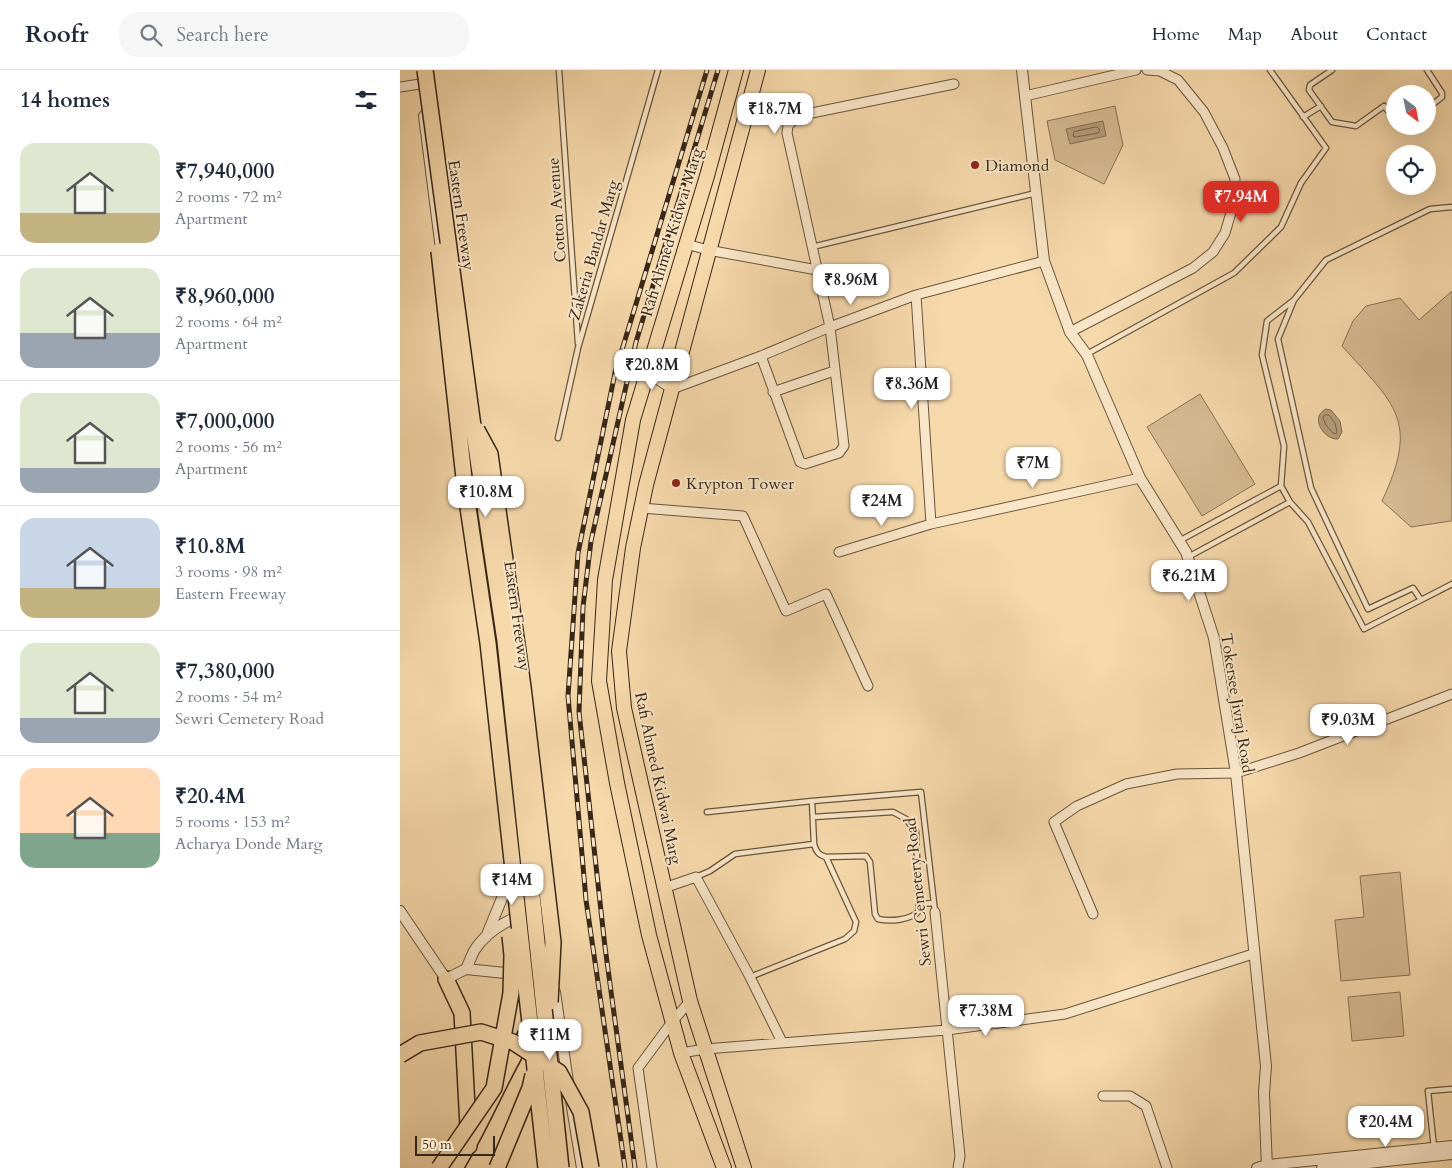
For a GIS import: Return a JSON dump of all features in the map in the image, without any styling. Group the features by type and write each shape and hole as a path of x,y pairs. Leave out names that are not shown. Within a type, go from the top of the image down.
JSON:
{"highway":[{"name":"Eastern Freeway","path":"422,75 505,641 561,1168"},
{"name":"Eastern Freeway","path":"422,75 465,487 488,643 548,1168"},
{"path":"472,420 490,454 523,687 553,942 551,996 530,1088 497,1168"},
{"path":"439,1168 494,1088 511,993 512,955 495,752 497,726"},
{"path":"446,979 462,1013 469,1146"},
{"path":"455,1168 469,1146 506,1068 533,1023"},
{"path":"400,1055 420,1042 481,1032 513,1042 559,1072 581,1112 591,1168"}],"main road":[{"name":"Rafi Ahmed Kidwai Marg","path":"724,1168 681,1054 649,935 599,681 605,580 632,420 686,244 736,70"},
{"name":"Rafi Ahmed Kidwai Marg","path":"744,1168 690,1002 624,708 619,651 633,548 641,508 708,250 758,70"},
{"path":"605,580 628,584"},
{"path":"642,896 664,888"}],"street":[{"path":"400,87 429,70"},
{"name":"Tokersee Jivraj Road","path":"1022,70 1044,261 1070,332 1086,355 1140,478 1188,558 1214,638 1236,773 1253,954 1266,1066 1264,1093 1267,1166"},
{"path":"1026,96 1136,70"},
{"path":"1070,332 1193,268 1213,252 1225,233 1232,209 1235,179 1223,148 1204,112 1178,80 1160,71 1148,70"},
{"path":"422,75 528,968 548,1168"},
{"path":"422,75 521,724 542,909 582,1168"},
{"path":"761,356 800,462 805,464 839,453 844,446 830,327 787,133 788,126 797,116 954,84"},
{"path":"686,244 708,250 818,270"},
{"path":"646,372 672,389 916,295 1044,261"},
{"path":"916,295 931,524"},
{"path":"773,392 834,371"},
{"path":"839,552 931,524 1140,478"},
{"path":"641,508 743,516 786,611 826,594 868,686"},
{"path":"1093,914 1054,822 1077,806 1126,784 1177,774 1236,773 1299,753 1452,694"},
{"path":"485,938 516,865"},
{"path":"664,888 696,877 750,977 782,1042"},
{"name":"Sewri Cemetery Road","path":"934,907 960,1156 958,1168"},
{"path":"466,969 474,951 485,938 501,925 521,915 542,909"},
{"path":"400,911 446,979 466,969 514,973 550,961"},
{"path":"681,1054 705,1048 947,1030 1065,1014 1253,954"},
{"path":"652,1168 638,1068 672,1022 690,1002"},
{"path":"1103,1096 1130,1096 1146,1106 1167,1168"},
{"path":"1402,1155 1452,1146"},
{"path":"1257,1168 1402,1155 1452,1154"},
{"path":"1322,1168 1366,1159"}],"lane":[{"name":"Cotton Avenue","path":"559,70 578,348"},
{"name":"Zakeria Bandar Marg","path":"558,438 578,348 658,70"},
{"path":"1086,355 1234,273 1281,228 1301,183 1326,148 1270,70"},
{"path":"1332,70 1310,85 1310,90 1332,122 1356,126 1384,106 1386,109"},
{"path":"1427,70 1442,93 1442,97 1436,102"},
{"path":"1304,117 1321,106"},
{"path":"812,247 1036,193"},
{"path":"1452,207 1430,209 1326,260 1294,300 1267,321 1262,355 1284,446 1281,486 1290,502 1308,522 1364,629 1452,584"},
{"path":"1294,300 1278,338 1311,488 1368,609 1413,588 1421,600"},
{"path":"1178,542 1281,486"},
{"path":"1188,558 1290,502"},
{"name":"Sewri Cemetery Road","path":"812,801 922,792 934,907"},
{"path":"707,812 812,801 816,851 826,857 866,856 870,862 875,914 878,919 910,918 920,911 916,832 906,818 893,812 814,817"},
{"path":"696,877 710,871 735,854 814,844"},
{"path":"750,977 845,939 854,931 856,922 826,857"},
{"path":"920,904 934,907"},
{"path":"1434,1148 1428,1092 1452,1089"}],"shaded area":[{"path":"1115,106 1123,145 1104,184 1055,160 1047,121"},
{"path":"1452,291 1452,519 1451,521 1411,527 1382,501 1393,474 1399,451 1400,432 1396,415 1376,384 1342,346 1353,321 1366,306 1400,298 1419,320"},
{"path":"1200,394 1255,484 1202,516 1147,427"},
{"path":"1400,872 1410,975 1341,981 1335,920 1364,917 1360,876"},
{"path":"1400,992 1404,1036 1352,1041 1348,997"}],"water":[{"path":"1103,121 1106,136 1070,144 1066,129"},
{"path":"1326,409 1331,410 1340,421 1342,432 1338,439 1328,436 1320,427 1319,417"}],"railway":[{"path":"625,1168 586,900 568,696 578,553 615,373 707,70"},
{"path":"635,1168 605,947 579,712 583,607 591,541 636,342 718,70"}],"place":[{"name":"Diamond","path":"975,165"},
{"name":"Krypton Tower","path":"676,483"}]}
